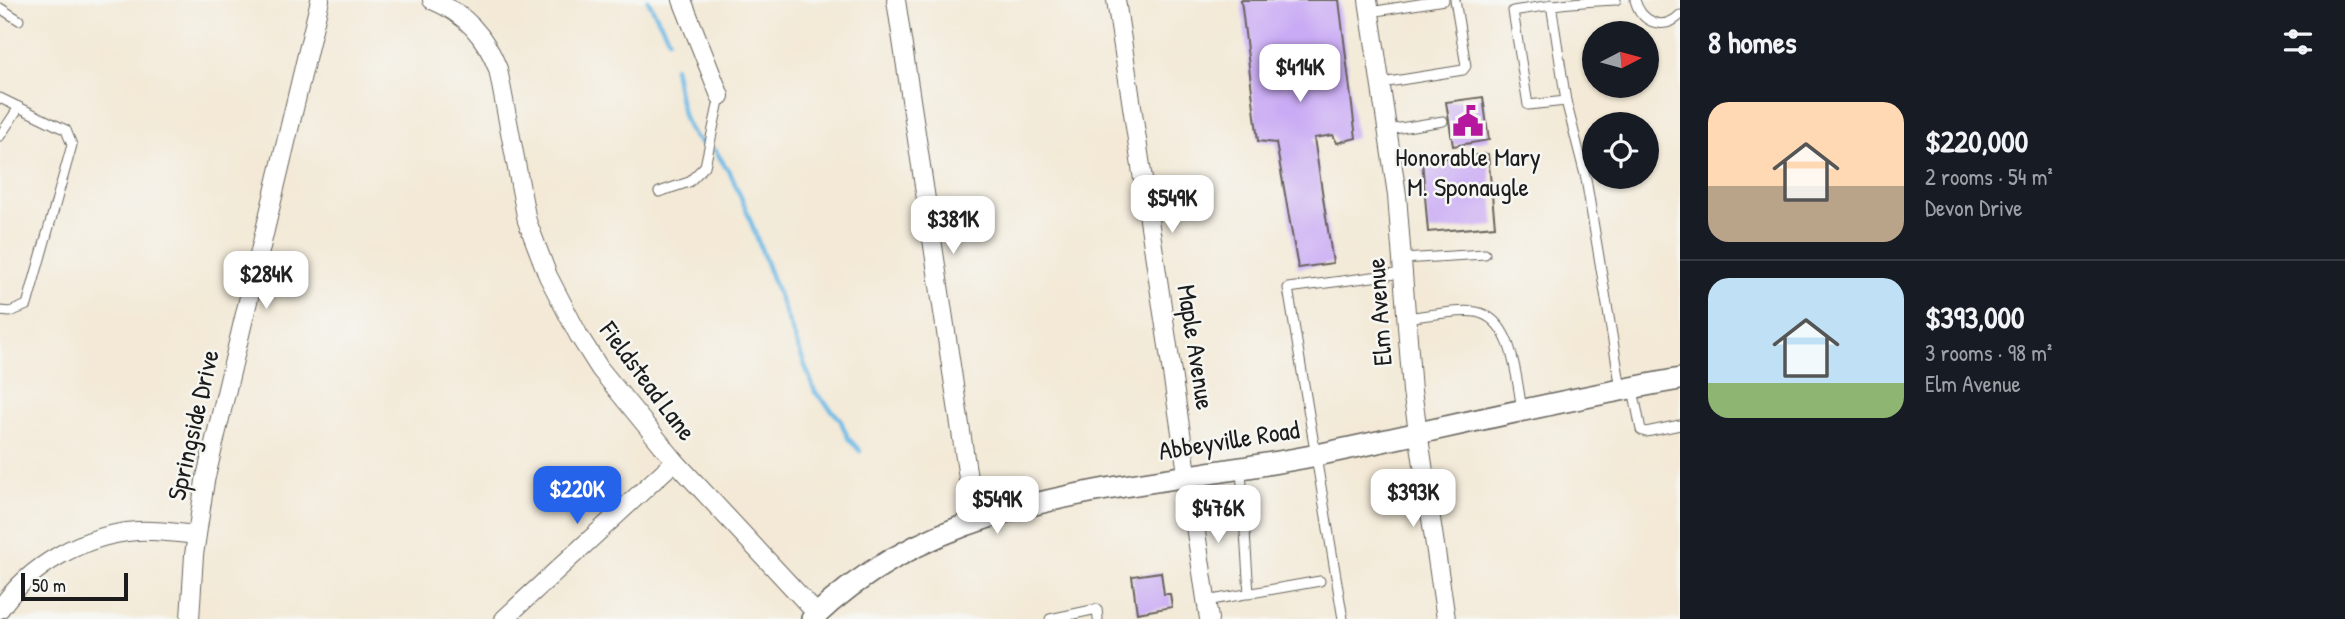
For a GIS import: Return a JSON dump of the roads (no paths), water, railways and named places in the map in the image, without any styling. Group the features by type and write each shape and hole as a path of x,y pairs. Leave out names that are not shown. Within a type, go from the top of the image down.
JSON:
{"street":[{"name":"Springside Drive","path":"190,619 196,535 205,481 320,0"},
{"name":"Fieldstead Lane","path":"432,0 470,23 491,51 498,69 527,221 548,276 600,369 675,461 815,617"},
{"path":"682,0 720,96"},
{"path":"896,0 939,293 971,498 977,520"},
{"name":"Maple Avenue","path":"1116,0 1208,610"},
{"name":"Elm Avenue","path":"1369,6 1388,130 1403,266 1412,391 1446,619"},
{"name":"Abbeyville Road","path":"815,617 897,555 977,520 1076,494 1314,455 1522,409 1680,379"},
{"path":"504,619 675,461"},
{"path":"0,609 23,582 41,567 86,543 134,531 196,535"}],"lane":[{"path":"1369,6 1444,0"},
{"path":"1382,82 1463,70 1466,66 1455,0"},
{"path":"1566,101 1528,105 1513,11 1539,3 1617,0 1635,2 1640,14 1657,24 1665,24 1679,18"},
{"path":"1551,4 1566,101 1586,178 1627,388 1641,430 1646,432 1680,425"},
{"path":"0,8 19,20"},
{"path":"659,192 689,182 705,166 720,96"},
{"path":"0,98 65,130 72,145 27,305 10,312 0,311"},
{"path":"0,135 19,107"},
{"path":"1388,130 1443,121"},
{"path":"1343,619 1288,288 1403,266 1485,254"},
{"path":"1405,318 1473,311 1488,315 1501,327 1511,350 1522,409"},
{"path":"1240,468 1249,594"},
{"path":"1208,610 1249,594 1320,581"},
{"path":"1051,619 1097,609 1098,619"}],"waterway":[{"path":"648,0 669,39"},
{"path":"674,67 686,121 690,131 705,145"},
{"path":"715,150 731,175 746,209 815,392 840,419 848,438 860,451"}],"place":[{"name":"Honorable Mary M. Sponaugle","path":"1468,121"}]}
